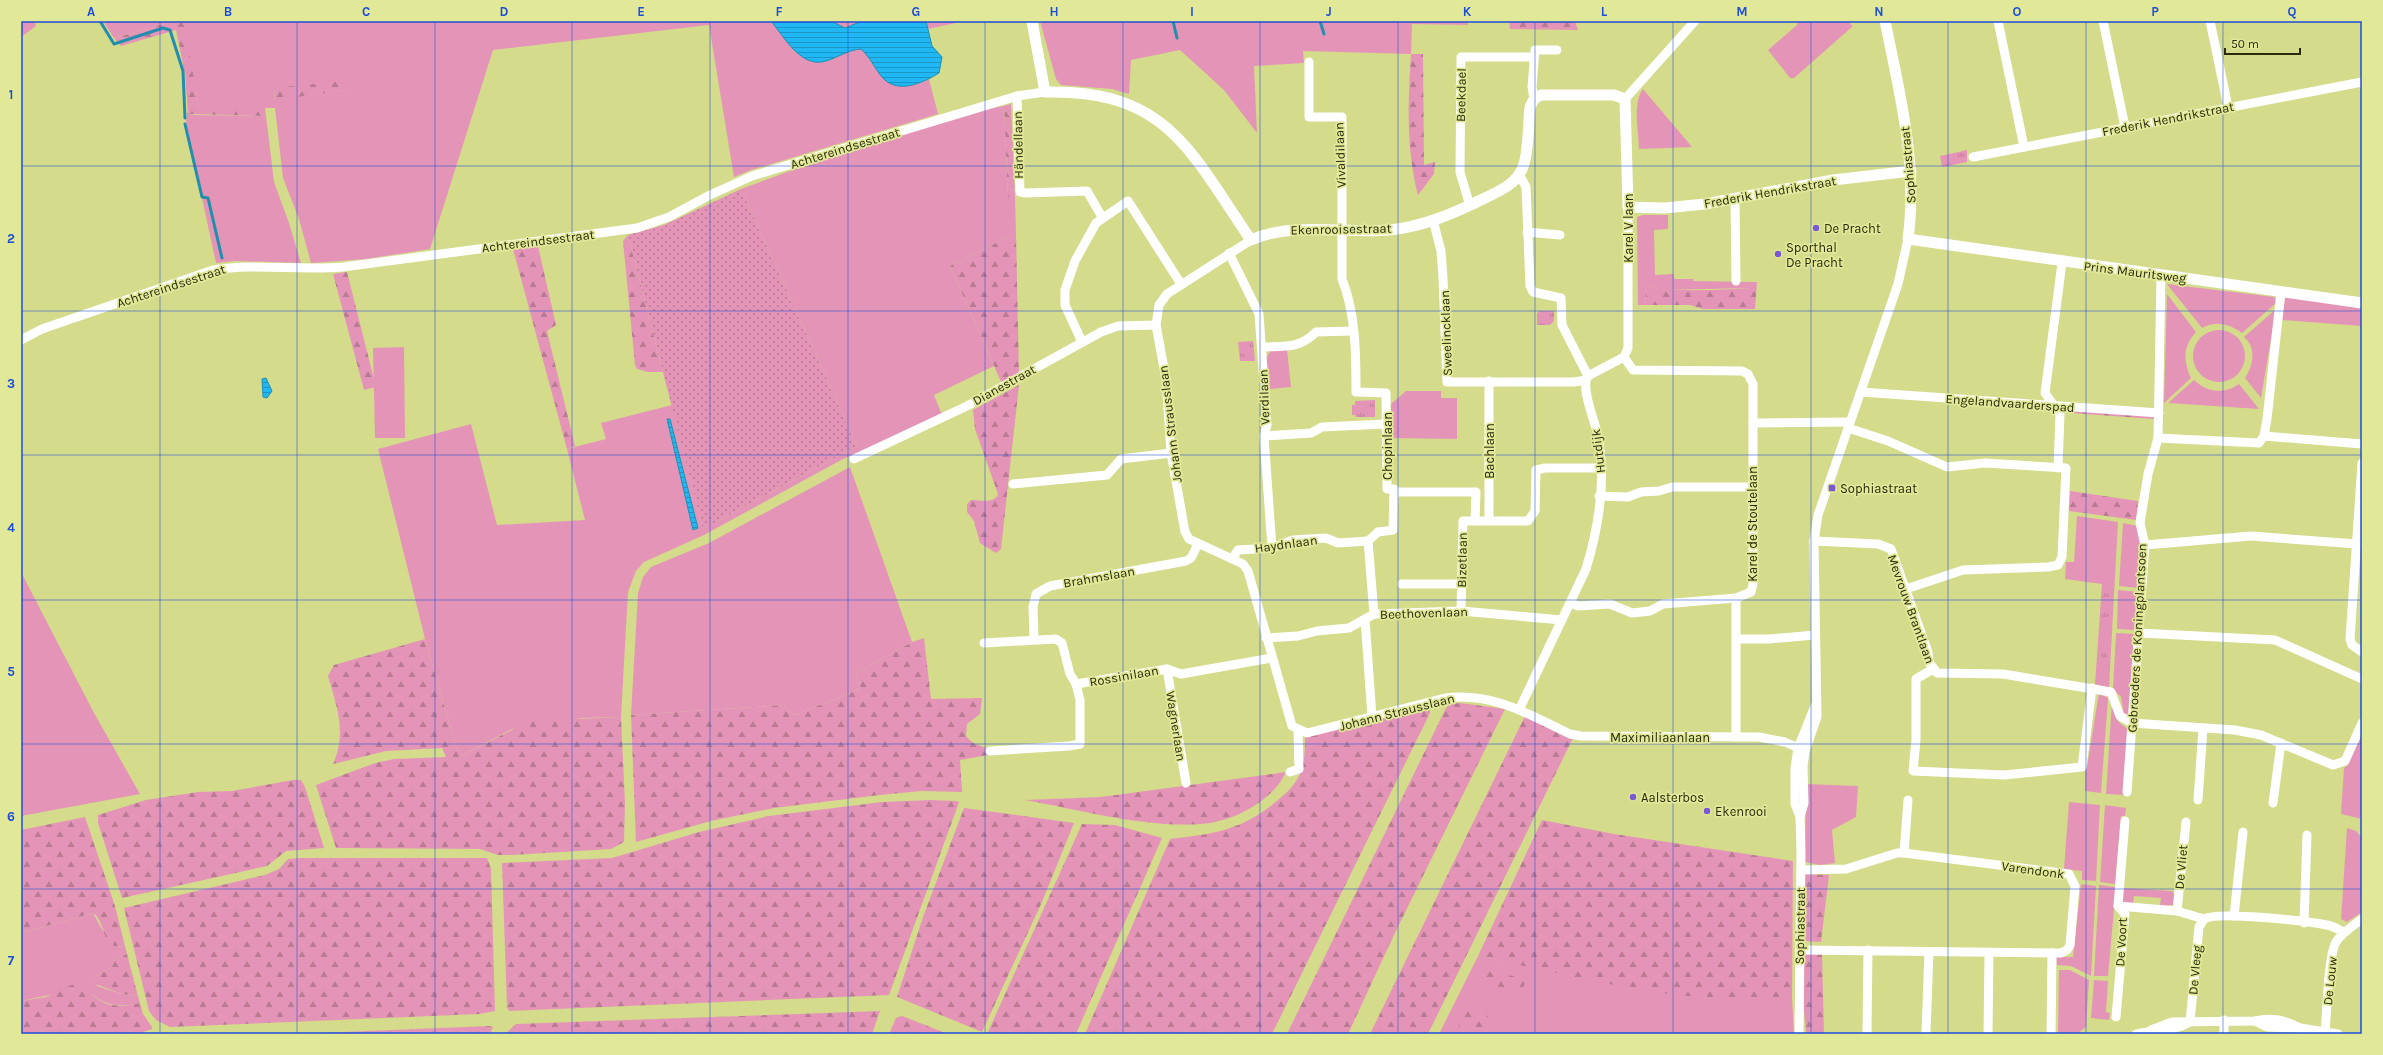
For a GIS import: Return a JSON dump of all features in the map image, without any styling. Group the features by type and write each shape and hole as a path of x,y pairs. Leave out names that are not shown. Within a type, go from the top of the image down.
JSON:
{"street":[{"path":"1032,21 1045,92 1100,95 1121,100 1142,109 1162,122 1199,162 1251,240"},
{"path":"1534,57 1532,87 1534,99 1541,95 1614,95 1625,99 1695,21"},
{"name":"Sophiastraat","path":"1799,1034 1801,870 1800,817 1795,804 1795,768 1815,706 1814,541 1823,500 1898,284 1908,239 1912,207 1911,171 1906,128 1885,21"},
{"path":"1998,21 2024,147"},
{"path":"2103,21 2125,127"},
{"path":"2210,21 2228,106"},
{"name":"Beekdael","path":"1470,206 1460,172 1461,57 1534,57 1535,50 1557,50"},
{"name":"Vivaldilaan","path":"1309,62 1309,117 1342,117 1341,230"},
{"name":"Frederik Hendrikstraat","path":"1974,157 2228,106 2362,82"},
{"name":"Achtereindsestraat","path":"21,340 42,329 213,270 233,267 313,269 343,267 637,228 668,217 710,195 752,176 1017,96 1045,92"},
{"name":"Händellaan","path":"1017,96 1020,192 1087,191 1102,217"},
{"name":"Ekenrooisestraat","path":"1251,240 1281,230 1389,230 1433,220 1470,206 1510,185 1519,174 1524,164 1530,107 1534,99"},
{"name":"Karel V laan","path":"1624,357 1628,348 1627,107 1625,99"},
{"name":"Frederik Hendrikstraat","path":"1628,207 1684,207 1833,180 1911,171"},
{"name":"Hutdijk","path":"1519,174 1526,187 1530,286 1533,292 1561,298 1562,325 1587,378 1602,468 1594,544 1586,568 1519,710"},
{"path":"1735,198 1736,281"},
{"path":"1082,342 1065,305 1065,290 1078,254 1096,223 1102,217 1128,201 1181,284"},
{"name":"Sweelincklaan","path":"1433,220 1441,251 1444,278 1446,382 1574,382 1587,378"},
{"name":"Chopinlaan","path":"1341,230 1342,279 1349,297 1353,331 1356,340 1356,392 1386,393 1387,489 1394,489 1394,530 1378,532 1368,541"},
{"path":"1527,232 1560,235"},
{"name":"Prins Mauritsweg","path":"1908,239 2062,263 2362,303"},
{"name":"Johann Strausslaan","path":"1251,240 1167,294 1159,305 1156,325 1166,379 1171,454 1185,532 1189,539 1198,544 1243,564 1248,572 1292,726 1298,731 1307,733 1372,718 1446,698 1464,696 1482,697 1519,710"},
{"name":"Verdilaan","path":"1229,253 1259,314 1267,425 1264,436 1272,548"},
{"path":"1906,589 1963,570 2048,567 2058,565 2063,542 2060,414 2045,393 2062,263"},
{"name":"Gebroeders de Koningplantsoen","path":"2127,792 2140,633 2145,545 2140,523 2148,474 2158,438 2161,275"},
{"path":"2158,438 2259,443 2264,436 2281,292"},
{"name":"Dianestraat","path":"854,459 966,406 1082,342 1118,326 1156,325"},
{"path":"1262,347 1297,345 1306,342 1316,332 1353,331"},
{"path":"1587,378 1624,357"},
{"name":"Karel de Stoutelaan","path":"1624,357 1633,370 1742,371 1748,374 1753,384 1753,584 1751,592 1736,598 1736,737"},
{"name":"Bachlaan","path":"1489,381 1489,520"},
{"name":"Engelandvaarderspad","path":"1861,392 2159,413"},
{"path":"1753,423 1849,425 1947,467 1985,463 2062,468"},
{"path":"1264,436 1311,433 1322,427 1386,424"},
{"path":"2264,436 2362,444"},
{"path":"1013,484 1107,475 1121,459 1171,454"},
{"path":"2362,462 2350,639 2352,645 2362,652"},
{"path":"1394,492 1476,492 1475,521 1528,521 1535,511 1536,470 1545,468 1602,468"},
{"path":"1599,496 1628,497 1641,492 1659,491 1672,487 1753,487"},
{"name":"Bizetlaan","path":"1461,610 1463,521 1475,521"},
{"path":"2145,545 2245,536 2357,544"},
{"name":"Haydnlaan","path":"1232,559 1238,550 1272,548 1293,540 1326,538 1338,543 1368,541"},
{"path":"1368,541 1374,614"},
{"name":"Mevrouw Brantlaan","path":"1814,541 1885,546 1891,550 1933,669 1944,675 2003,674 2111,692 2120,716 2132,723"},
{"name":"Brahmslaan","path":"1034,639 1033,607 1036,594 1050,586 1186,561 1191,558 1198,544"},
{"path":"1402,584 1462,584"},
{"path":"1570,603 1578,606 1610,604 1632,613 1650,611 1663,604 1736,598"},
{"name":"Beethovenlaan","path":"1266,638 1298,636 1317,631 1348,628 1374,614 1461,610 1562,620"},
{"path":"1365,619 1372,718"},
{"path":"2140,633 2275,640 2362,679"},
{"path":"1736,639 1769,639 1815,635"},
{"path":"984,643 1034,639 1056,639 1062,643 1070,674 1076,684"},
{"name":"Rossinilaan","path":"990,751 1080,744 1080,700 1076,684 1167,669 1181,674 1272,658"},
{"name":"Wagnerlaan","path":"1167,669 1186,783"},
{"path":"1933,669 1916,679 1916,740 1913,771 2004,775 2082,767 2092,688"},
{"name":"Maximiliaanlaan","path":"1519,710 1570,734 1581,736 1759,737 1785,742 1801,750"},
{"path":"2132,723 2203,728 2261,735 2333,765 2345,761 2362,723"},
{"path":"2198,800 2203,728"},
{"name":"Johann Strausslaan","path":"1290,772 1299,769 1298,731"},
{"path":"2273,803 2281,743"},
{"path":"1904,853 1908,800"},
{"name":"De Voort","path":"2116,1017 2125,914 2118,906 2124,821"},
{"name":"De Vliet","path":"2177,911 2186,822"},
{"path":"2234,916 2243,832"},
{"path":"2304,923 2307,835"},
{"name":"Varendonk","path":"1800,950 2061,953 2067,950 2070,945 2075,886 2069,874 1904,853 1839,870 1801,870"},
{"path":"2118,906 2177,911 2204,919 2209,915 2234,916 2329,925 2344,932"},
{"name":"De Louw","path":"2325,1032 2331,964 2335,943 2344,932 2362,918"},
{"name":"De Vleeg","path":"2190,1022 2199,927 2204,919"},
{"path":"1867,1033 1868,950"},
{"path":"1926,1032 1929,952"},
{"path":"1988,1034 1989,953"},
{"path":"2051,1034 2052,953"},
{"path":"2224,1020 2224,1034"},
{"path":"2136,1034 2172,1022 2224,1020 2255,1021 2267,1027 2338,1034"}],"green space":[{"path":"21,21 35,21 36,26 21,37"},
{"path":"103,21 176,21 114,38"},
{"path":"175,21 184,23 199,107 265,107 266,116 188,114 185,74 176,30 121,46 114,38"},
{"path":"182,21 771,21 795,52 827,61 852,50 861,49 882,77 893,84 905,86 918,84 929,79 938,114 751,170 734,177 709,25 493,50 430,249 366,259 311,263 299,219 283,178 275,108 199,107","holes":["274,89 347,90 275,99"]},
{"path":"831,21 862,21 845,28"},
{"path":"926,21 965,21 928,29"},
{"path":"1040,21 1467,21 1468,25 1412,24 1411,54 1303,51 1304,63 1254,66 1257,133 1224,90 1180,50 1131,60 1129,94 1112,89 1061,85 1056,79"},
{"path":"1509,21 1575,21 1578,30 1510,29"},
{"path":"1797,21 1847,21 1853,26 1794,78 1790,78 1768,50 1797,25"},
{"path":"1411,54 1423,54 1424,165 1435,162 1434,174 1418,195 1411,160 1409,125"},
{"path":"346,81 347,90 275,100 274,88"},
{"path":"1643,89 1692,147 1639,149 1637,110 1640,95"},
{"path":"1011,104 1015,198 1008,198 1004,106"},
{"path":"1004,106 1008,197 1015,198 1016,233 950,266 994,366 934,395 942,415 841,460 704,535 644,562 636,571 628,592 621,717 582,718 512,729 459,757 425,639 378,449 471,424 497,525 585,520 567,449 606,439 601,423 672,405 703,529 857,446 741,189 828,157 973,111","holes":["670,419 698,528 693,530"]},
{"path":"187,112 192,115 266,116 274,182 289,223 301,263 234,261 216,263 186,124"},
{"path":"1967,150 1967,162 1942,167 1940,156"},
{"path":"741,189 857,446 703,529 628,235 664,225"},
{"path":"1643,215 1668,215 1668,229 1654,230 1655,275 1674,274 1674,279 1693,279 1693,281 1751,282 1751,288 1665,290 1645,287 1646,305 1638,305 1637,217"},
{"path":"1016,233 1019,375 1002,384 950,266"},
{"path":"628,235 663,372 648,372 637,369 635,365 623,241"},
{"path":"538,246 556,325 547,331 575,446 567,449 513,249"},
{"path":"347,272 376,387 364,390 333,274"},
{"path":"1751,282 1757,282 1755,309 1703,309 1690,305 1646,305 1645,287 1685,290 1751,288"},
{"path":"2167,284 2274,297 2277,302 2242,333 2233,327 2223,324 2212,324 2202,328"},
{"path":"2167,294 2196,332 2189,343 2186,354 2188,371 2191,378 2164,403"},
{"path":"2285,296 2362,306 2362,326 2282,320"},
{"path":"2276,309 2261,398 2245,378 2252,363 2252,352 2251,346 2244,337"},
{"path":"1539,311 1554,311 1554,321 1550,325 1537,325 1537,314"},
{"path":"2219,330 2229,332 2237,338 2243,346 2245,356 2243,366 2237,374 2229,380 2219,382 2209,380 2201,374 2195,366 2193,356 2195,346 2201,338 2209,332"},
{"path":"1253,341 1255,361 1240,361 1238,342"},
{"path":"404,347 405,438 375,438 373,348"},
{"path":"1271,350 1287,350 1291,387 1269,389 1266,358"},
{"path":"2194,380 2204,387 2215,391 2227,390 2239,384 2259,409 2168,403"},
{"path":"1019,385 1001,549 996,553 980,543 974,521 967,512 967,504 971,500 991,500 998,494 975,429 973,410"},
{"path":"1406,391 1441,391 1441,398 1457,398 1457,439 1391,438 1391,404"},
{"path":"1375,400 1375,417 1356,417 1355,415 1352,415 1352,405 1355,405 1355,401"},
{"path":"2070,407 2154,411 2154,419 2071,413"},
{"path":"850,467 912,642 856,673 860,687 858,690 795,715 791,714 784,705 631,715 638,593 643,577 651,567 709,543"},
{"path":"2070,491 2138,501 2136,520 2069,511"},
{"path":"2077,516 2118,522 2109,688 2095,684 2102,584 2065,579 2066,562 2074,562"},
{"path":"2123,523 2137,526 2141,552 2139,588 2119,586"},
{"path":"21,572 94,713 140,794 21,816"},
{"path":"2118,590 2138,592 2135,630 2117,629"},
{"path":"2103,591 2112,591 2110,622 2102,622"},
{"path":"2116,633 2135,634 2129,719 2124,715 2121,697 2113,689"},
{"path":"2100,636 2108,637 2107,663 2098,663"},
{"path":"924,638 931,699 982,698 980,714 967,724 966,736 973,743 999,753 960,760 962,792 921,791 774,808 711,821 636,842 631,715 784,705 791,714 795,715 858,690 860,687 856,673 912,642"},
{"path":"425,639 459,757 529,721 621,717 625,803 624,842 611,849 512,855 498,855 480,849 336,848 316,785 375,763 394,759 446,757 442,748 386,751 333,764 337,753 340,731 335,698 328,676 334,665"},
{"path":"2099,693 2108,698 2101,793 2085,791 2085,770 2087,767"},
{"path":"2112,701 2116,718 2121,724 2129,729 2124,795 2106,794"},
{"path":"1460,703 1505,709 1393,937 1348,1034 1287,1034 1446,708 1450,704"},
{"path":"1430,706 1430,713 1272,1034 1085,1034 1170,839 1212,833 1236,826 1260,814 1272,805 1291,788 1299,776 1304,762 1305,737"},
{"path":"1525,716 1573,738 1428,1034 1370,1034"},
{"path":"2362,734 2362,819 2341,814 2344,768 2348,765"},
{"path":"1286,772 1272,792 1251,808 1226,819 1201,824 1180,825 1135,821 1025,800 1101,797"},
{"path":"293,780 301,780 305,787 324,848 286,851 267,866 122,898 98,823 98,815 146,800 198,792 232,791"},
{"path":"1806,784 1858,786 1856,817 1832,830 1835,863 1820,865 1805,862"},
{"path":"931,800 959,802 889,995 509,1011 507,1007 502,863 612,858 699,832 769,816 882,802"},
{"path":"2069,802 2100,805 2096,881 2082,880 2082,871 2064,869"},
{"path":"2105,805 2126,808 2125,816 2121,816 2115,884 2100,882"},
{"path":"964,808 1074,823 1042,902 982,1032 897,997 923,917"},
{"path":"85,817 115,906 125,946 111,944 97,917 93,913 21,933 21,830"},
{"path":"1542,820 1614,834 1793,861 1792,998 1709,998 1680,995 1593,981 1478,956"},
{"path":"1082,824 1115,825 1162,838 1076,1034 987,1034"},
{"path":"2347,828 2356,831 2362,838 2362,912 2347,922 2341,919"},
{"path":"487,858 491,869 495,1011 479,1014 170,1027 156,1020 149,1011 124,908 265,875 279,869 288,859"},
{"path":"1805,874 1829,875 1821,942 1804,941"},
{"path":"2081,884 2096,886 2091,976 2071,966 2057,965 2056,957 2073,957"},
{"path":"2099,885 2116,887 2108,976 2094,976"},
{"path":"2122,888 2172,891 2174,894 2173,905 2160,906 2161,898 2134,896 2133,904 2122,903"},
{"path":"93,913 103,931 118,947 125,946 127,954 115,959 112,967 95,977 97,986 122,994 138,996 140,1003 114,1005 102,1001 91,993 54,994 21,1001 21,933"},
{"path":"1804,953 1822,953 1824,1034 1808,1034 1806,1031 1803,1000"},
{"path":"127,954 138,996 122,994 95,984 95,977 112,967 115,959"},
{"path":"1478,956 1640,989 1710,998 1792,998 1794,1034 1439,1034"},
{"path":"1485,970 1528,980 1523,987 1506,988 1493,986 1478,979 1477,975 1481,971"},
{"path":"2059,970 2070,970 2089,980 2086,1027 2077,1034 2058,1034"},
{"path":"2094,980 2108,981 2106,1012 2110,1013 2109,1020 2091,1018"},
{"path":"85,982 93,995 103,1002 121,1006 140,1003 143,1014 152,1029 138,1034 21,1034 21,1001 46,997 68,986"},
{"path":"1478,1010 1486,1011 1490,1021 1480,1028 1468,1030 1460,1029 1458,1023 1461,1012"},
{"path":"880,1011 872,1034 505,1034 516,1024"},
{"path":"902,1016 948,1034 889,1034 896,1018"},
{"path":"493,1027 490,1034 294,1034"}],"water":[{"path":"771,21 831,21 845,28 862,21 926,21 932,46 942,57 939,73 910,86 895,85 882,77 861,49 829,60 819,62 811,61 802,57 788,44"},
{"path":"266,378 272,391 267,398 263,397 262,379"},
{"path":"667,419 670,419 698,528 693,530"}],"waterway":[{"path":"100,21 114,44 163,28 170,30 183,71 185,118"},
{"path":"1173,21 1177,38"},
{"path":"1320,21 1324,34"},
{"path":"185,124 202,197 208,198 222,258"}],"place":[{"name":"De Pracht","path":"1816,228"},
{"name":"Sporthal De Pracht","path":"1778,254"},
{"name":"Sophiastraat","path":"1832,488"},
{"name":"Aalsterbos","path":"1633,797"},
{"name":"Ekenrooi","path":"1707,811"}]}
